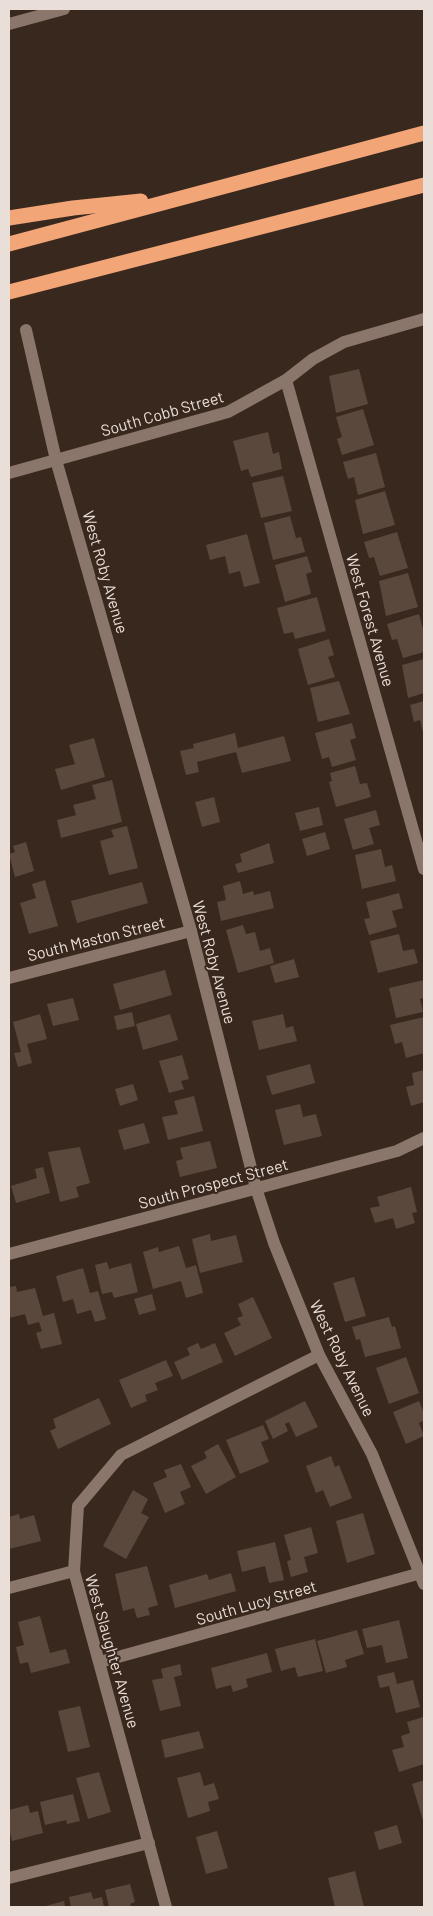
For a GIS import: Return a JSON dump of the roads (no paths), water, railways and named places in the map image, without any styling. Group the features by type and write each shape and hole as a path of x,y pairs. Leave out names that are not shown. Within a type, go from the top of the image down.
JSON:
{"highway":[{"path":"9,244 424,133"},
{"path":"9,292 424,185"},
{"path":"9,218 73,208 190,196"}],"street":[{"path":"9,24 64,9"},
{"name":"South Cobb Street","path":"9,473 228,412 286,380 313,360 344,342 424,319"},
{"name":"West Roby Avenue","path":"26,330 56,460 191,930 256,1188 274,1243 319,1355 372,1454 423,1578"},
{"name":"West Forest Avenue","path":"286,380 424,869"},
{"name":"South Maston Street","path":"9,978 191,930"},
{"name":"South Prospect Street","path":"9,1254 397,1151 424,1138"},
{"name":"West Slaughter Avenue","path":"166,1907 74,1571 78,1506 121,1455 319,1355"},
{"path":"9,1588 74,1571"},
{"name":"South Lucy Street","path":"100,1662 423,1578"},
{"path":"9,1878 149,1843"}]}
